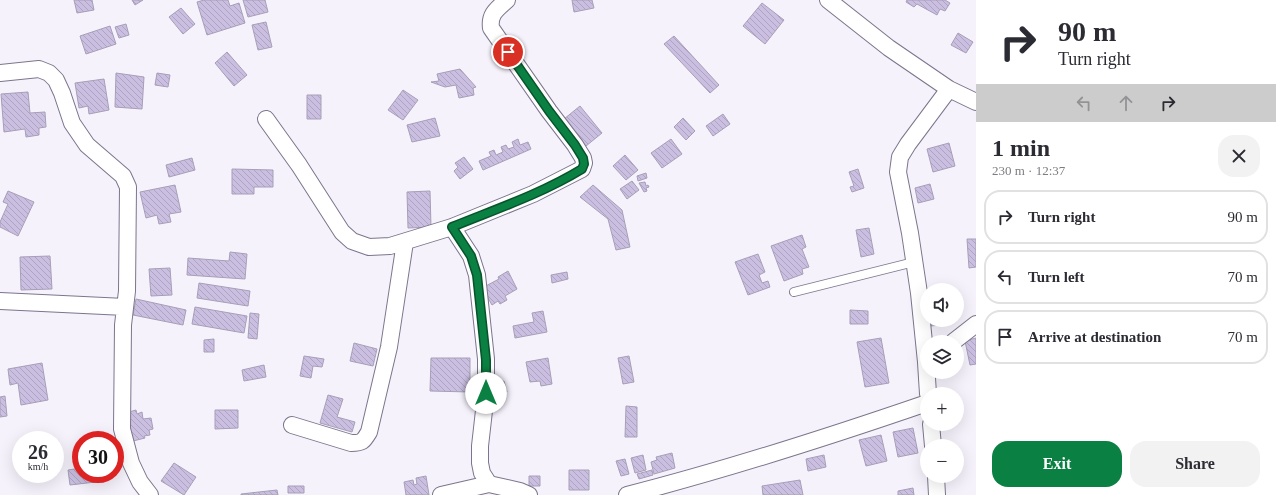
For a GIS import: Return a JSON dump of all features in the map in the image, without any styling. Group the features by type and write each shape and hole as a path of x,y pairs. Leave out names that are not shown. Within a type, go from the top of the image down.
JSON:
{"street":[{"path":"266,119 299,165 342,232 352,241 369,247 390,246 452,227 533,194 582,169 584,164 583,158 575,145 549,111 491,28 490,20 494,12 507,0"},
{"path":"828,0 889,48 949,89 976,102"},
{"path":"0,73 39,69 49,73 56,80 72,124 88,145 123,176 128,187 127,290 123,325 122,429 131,463 140,482 150,495"},
{"path":"924,335 919,293 898,172 900,157 949,89"},
{"path":"452,227 471,256 477,275 486,366 486,393 480,446 480,463 482,473 489,484"},
{"path":"292,425 351,443 359,443 364,441 369,432 389,347 405,242"},
{"path":"0,301 125,307"},
{"path":"963,335 976,324"},
{"path":"627,495 682,481 814,442 920,405"},
{"path":"936,483 937,495"},
{"path":"441,495 489,484 524,494"}],"lane":[{"path":"794,292 914,262"}],"building":[{"path":"74,0 92,0 94,10 77,13"},
{"path":"132,0 143,0 135,5"},
{"path":"204,0 228,0 230,6 239,3 245,23 207,35 197,2"},
{"path":"243,0 265,0 268,12 248,17"},
{"path":"572,0 592,0 594,8 574,12"},
{"path":"907,0 945,0 950,3 945,11 940,9 937,15 917,4 914,7 906,2"},
{"path":"762,3 784,20 765,44 743,26"},
{"path":"181,8 195,24 183,34 169,17"},
{"path":"266,22 272,47 258,50 252,25"},
{"path":"126,24 129,35 119,38 115,27"},
{"path":"110,26 116,44 86,54 80,36"},
{"path":"958,33 973,42 966,53 951,45"},
{"path":"674,36 719,85 710,93 664,44"},
{"path":"227,52 247,75 234,86 215,63"},
{"path":"460,69 476,87 473,88 474,95 459,98 456,85 445,87 431,82 439,81 437,74"},
{"path":"116,73 144,77 142,109 115,107"},
{"path":"157,73 170,75 168,87 155,85"},
{"path":"104,79 109,110 89,114 88,106 79,108 75,83"},
{"path":"403,90 418,100 403,120 388,110"},
{"path":"28,92 30,113 45,112 46,127 39,128 39,135 26,137 25,129 4,132 1,94"},
{"path":"307,95 321,95 321,119 307,119"},
{"path":"580,106 602,133 586,146 564,119"},
{"path":"723,114 730,124 713,136 706,126"},
{"path":"435,118 440,136 412,142 407,125"},
{"path":"683,118 695,131 686,140 674,127"},
{"path":"518,139 520,145 528,142 531,149 483,170 479,161 491,156 489,152 494,150 496,155 503,152 501,147 506,145 508,149 514,147 512,142"},
{"path":"671,139 682,154 662,168 651,153"},
{"path":"949,143 955,166 933,172 927,149"},
{"path":"625,155 638,170 626,180 613,166"},
{"path":"464,157 473,169 460,179 454,171 458,167 455,163"},
{"path":"192,158 195,170 169,177 166,165"},
{"path":"232,169 273,170 273,187 254,187 254,194 232,194"},
{"path":"858,169 864,188 852,192 850,187 854,186 849,172"},
{"path":"646,173 647,178 638,181 637,176"},
{"path":"632,181 639,190 627,199 620,189"},
{"path":"645,182 646,186 648,185 649,187 646,188 647,191 644,192 639,183"},
{"path":"930,184 934,199 918,203 915,188"},
{"path":"175,185 181,212 169,214 171,222 159,224 157,215 146,218 140,192"},
{"path":"593,185 622,210 630,247 616,250 608,219 580,197"},
{"path":"8,191 34,202 18,236 0,227 0,222 8,204 3,202"},
{"path":"430,191 431,227 408,228 407,192"},
{"path":"869,228 874,254 861,257 856,230"},
{"path":"802,235 806,247 802,249 809,267 802,269 803,274 784,281 771,246"},
{"path":"967,239 976,239 976,267 969,268"},
{"path":"230,252 247,254 245,279 187,275 188,258 229,261"},
{"path":"758,254 765,272 759,275 762,283 768,281 770,287 748,295 735,262"},
{"path":"50,256 52,289 21,290 20,257"},
{"path":"170,268 172,295 151,296 149,269"},
{"path":"508,271 517,289 505,296 507,300 500,304 498,301 492,305 482,288 499,279 498,277"},
{"path":"567,272 568,279 552,283 551,275"},
{"path":"199,283 250,291 248,306 197,298"},
{"path":"136,299 186,310 183,325 133,315"},
{"path":"195,307 247,316 244,333 192,324"},
{"path":"850,310 868,311 868,324 850,324"},
{"path":"543,311 547,332 515,338 513,326 534,322 532,313"},
{"path":"250,313 259,314 257,339 248,338"},
{"path":"881,338 889,383 865,387 857,342"},
{"path":"976,338 976,364 970,365 965,341"},
{"path":"214,339 214,352 204,352 204,340"},
{"path":"354,343 377,349 373,366 350,361"},
{"path":"304,356 324,359 322,367 313,366 311,378 300,376"},
{"path":"629,356 634,382 623,384 618,358"},
{"path":"431,358 470,358 470,392 430,391"},
{"path":"548,358 552,384 541,386 540,381 530,382 526,362"},
{"path":"42,363 48,400 21,405 18,383 10,385 8,369"},
{"path":"264,365 266,377 244,381 242,370"},
{"path":"504,381 507,392 499,395 496,384"},
{"path":"328,395 343,399 337,417 355,422 352,432 320,423"},
{"path":"5,396 7,416 0,417 0,397"},
{"path":"626,406 637,407 637,437 625,437"},
{"path":"136,410 137,414 142,412 143,419 151,418 153,429 149,430 150,435 144,436 145,438 133,441 132,434 127,435 124,419 130,418 129,412"},
{"path":"215,410 238,410 238,428 215,429"},
{"path":"913,428 918,453 898,457 893,432"},
{"path":"881,435 887,461 866,466 859,440"},
{"path":"672,453 675,468 654,474 651,462 657,460 656,457"},
{"path":"643,455 646,470 635,473 631,458"},
{"path":"824,455 826,467 808,471 806,459"},
{"path":"625,459 629,474 621,476 616,461"},
{"path":"174,463 196,477 184,495 161,481"},
{"path":"72,469 72,483 87,483 70,485 68,470"},
{"path":"569,470 589,470 589,490 569,490"},
{"path":"652,470 653,475 639,479 637,474"},
{"path":"426,476 429,495 406,495 404,482 413,480 414,485 417,484 416,478"},
{"path":"529,476 540,476 540,486 529,486"},
{"path":"800,480 803,495 763,495 762,486"},
{"path":"288,486 304,486 304,493 288,493"},
{"path":"913,488 914,495 898,495 898,491"},
{"path":"277,490 278,495 241,495 241,494"}],"route":[{"path":"486,393 486,360 477,275 471,256 452,227 533,194 582,169 584,164 583,158 575,145 549,111 508,52"}]}
